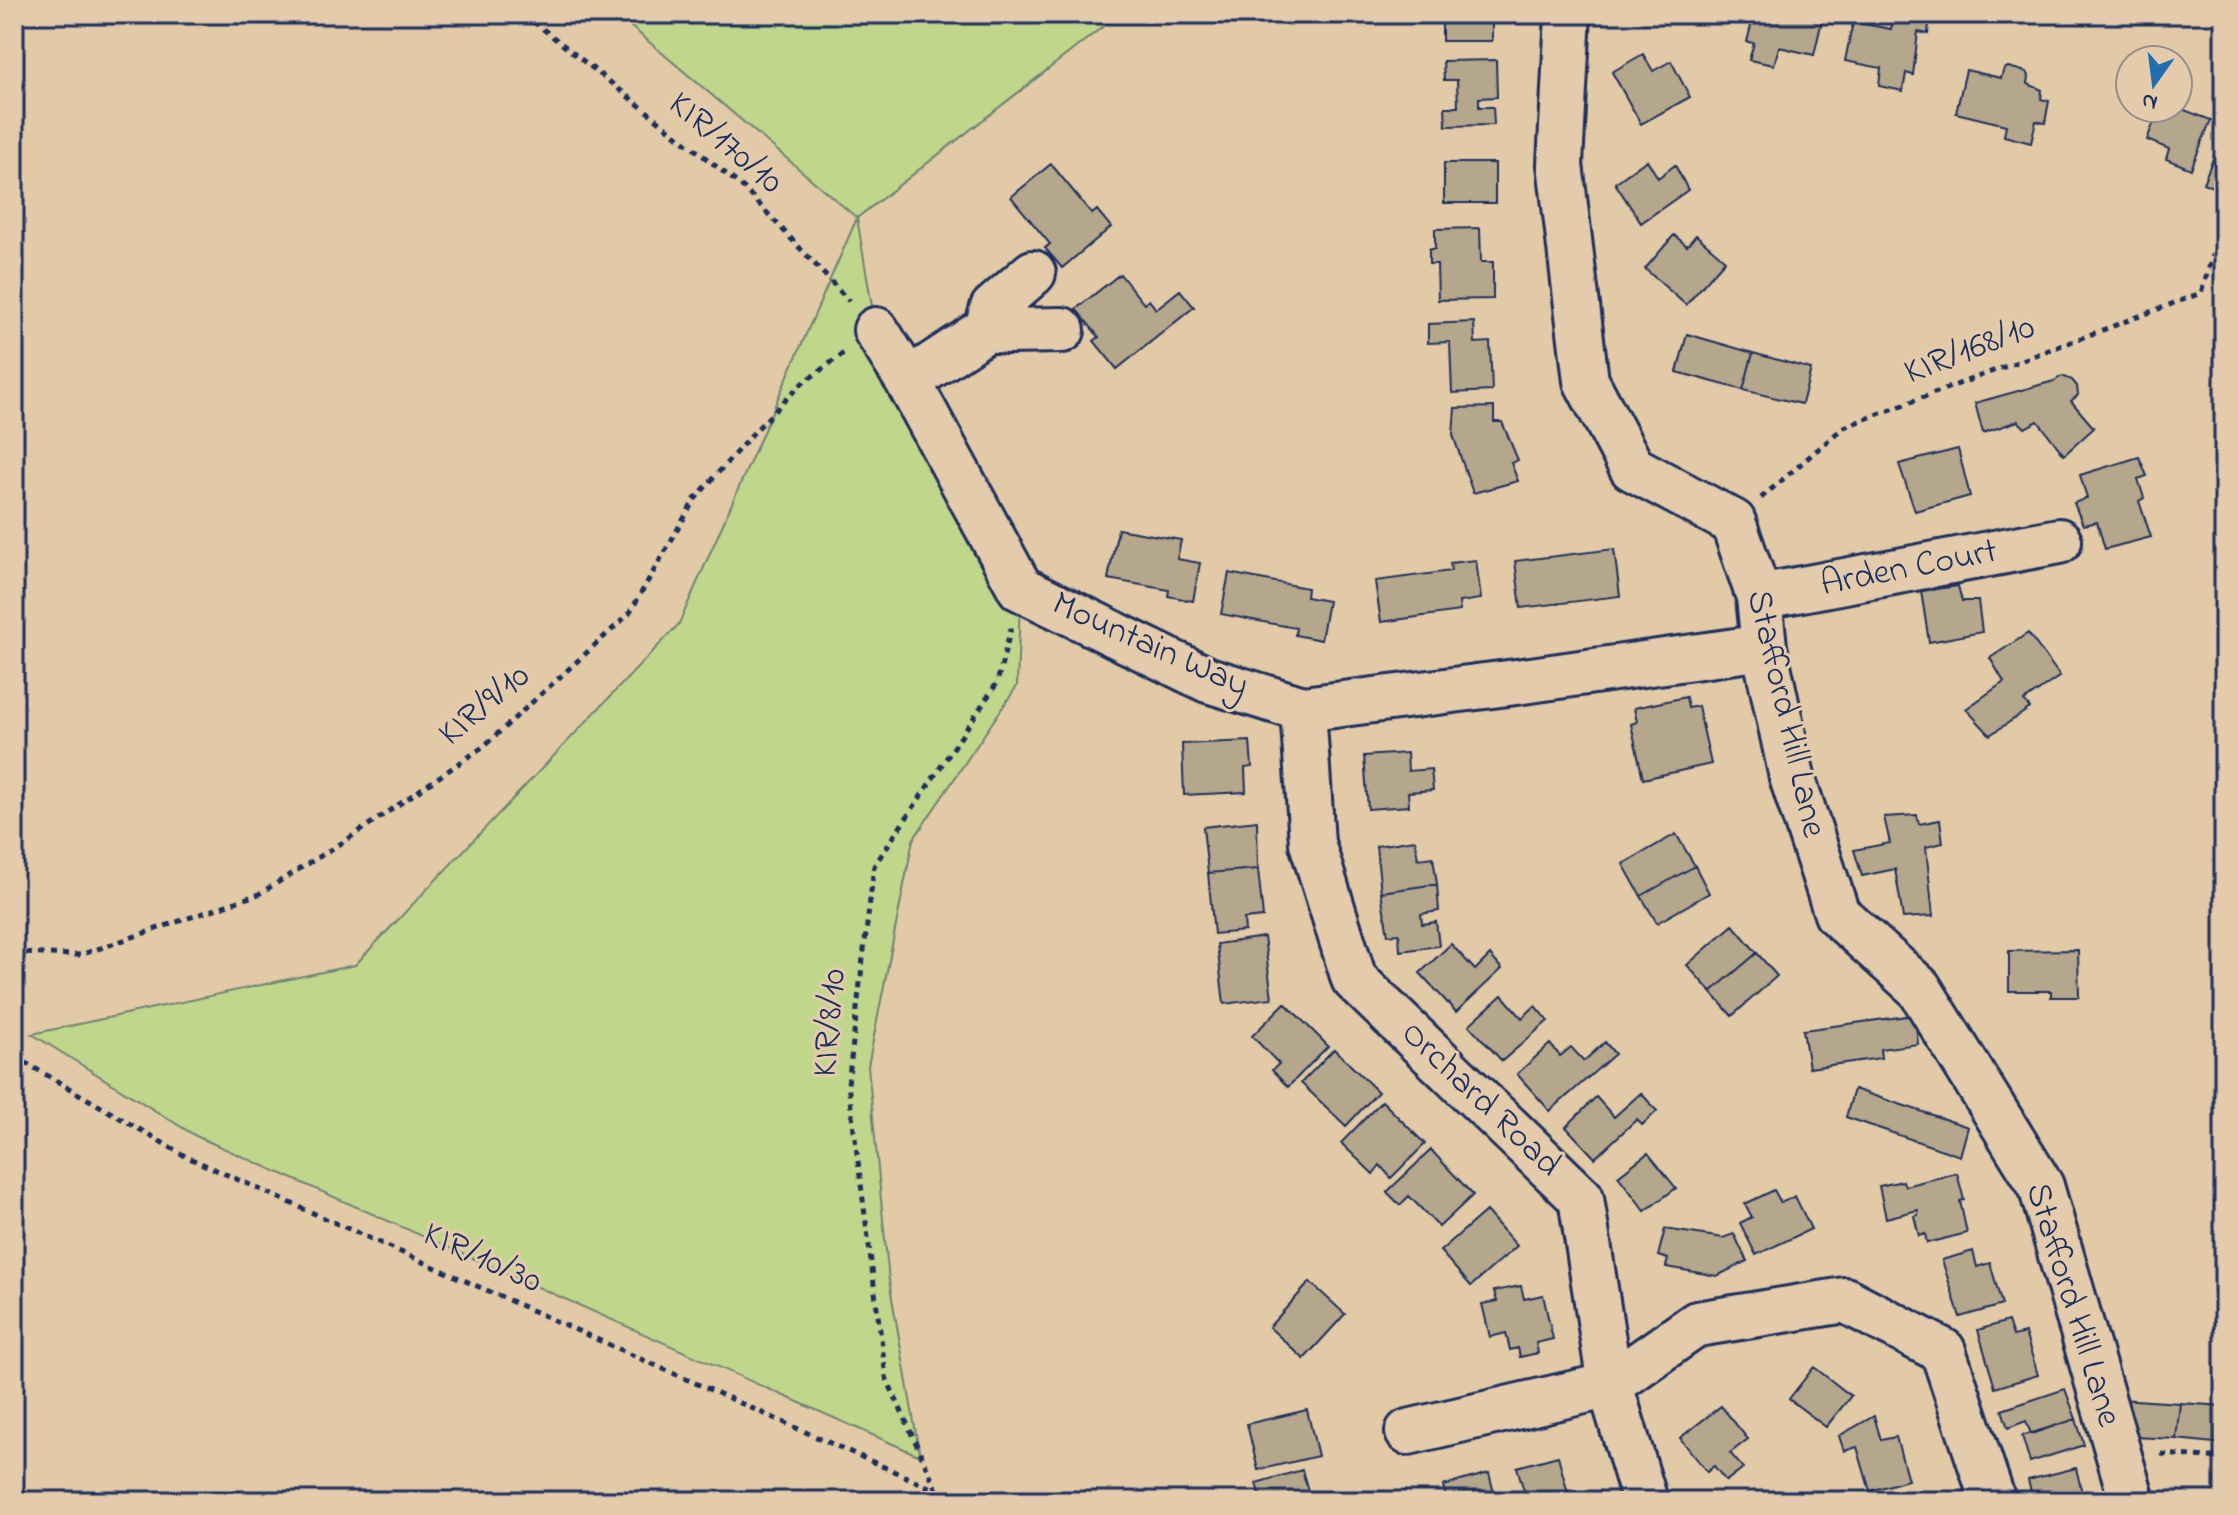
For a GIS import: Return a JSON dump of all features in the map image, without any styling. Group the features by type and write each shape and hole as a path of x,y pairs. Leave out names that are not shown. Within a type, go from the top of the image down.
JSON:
{"street":[{"path":"1568,14 1560,164 1586,381 1632,468 1733,522"},
{"path":"987,329 993,308 1033,273"},
{"path":"908,381 987,329 1062,330"},
{"name":"Mountain Way","path":"876,330 908,381 1020,588 1208,680 1303,709 1764,647"},
{"name":"Stafford Hill Lane","path":"1733,522 1759,597 1764,647 1792,777 1837,914 1919,988 2041,1186 2132,1501"},
{"name":"Arden Court","path":"1759,597 2059,541"},
{"name":"Orchard Road","path":"1303,709 1312,843 1354,979 1581,1198 1610,1385 1645,1501"},
{"path":"1408,1432 1610,1385 1697,1324 1845,1300 1943,1351 1993,1501"}],"path":[{"name":"KIR/170/10","path":"524,14 745,189 876,330"},
{"name":"KIR/168/10","path":"1733,522 1844,427 2201,293 2213,255 2224,245"},
{"name":"KIR/9/10","path":"14,953 80,955 259,894 348,839 483,747 629,614 695,499 755,431 799,386 876,330"},
{"name":"KIR/8/10","path":"942,1501 886,1377 848,1084 874,866 997,683 1020,588"},
{"name":"KIR/10/30","path":"14,1056 187,1157 938,1491"},
{"path":"2117,1451 2224,1458"}],"green space":[{"path":"616,14 1119,14 857,218"},
{"path":"857,218 876,330 1022,547 1017,686 913,840 868,1066 889,1281 920,1456 196,1136 32,1034 355,965 679,624"}],"building":[{"path":"1442,14 1492,14 1492,41 1442,41"},
{"path":"1754,14 1823,16 1814,55 1779,47 1774,65 1749,60 1754,43 1747,42"},
{"path":"1894,14 1930,14 1928,34 1918,32 1913,75 1906,73 1903,91 1879,86 1881,68 1845,61 1853,22 1891,29"},
{"path":"1643,54 1653,71 1671,61 1690,97 1641,124 1612,72"},
{"path":"1496,60 1497,97 1479,98 1479,107 1493,107 1494,125 1446,126 1445,107 1458,107 1457,80 1444,80 1443,61"},
{"path":"2008,67 2027,72 2028,84 2042,90 2041,99 2049,101 2045,123 2036,121 2031,143 2004,136 2006,125 1956,113 1966,70 2001,78"},
{"path":"2194,114 2211,120 2191,169 2166,159 2169,149 2147,140 2153,124 2194,124"},
{"path":"2224,138 2224,192 2203,183"},
{"path":"1647,160 1658,178 1675,165 1688,190 1641,223 1615,183"},
{"path":"1444,163 1495,163 1495,203 1444,203"},
{"path":"1051,164 1092,214 1097,210 1111,227 1062,268 1045,248 1050,244 1011,197"},
{"path":"1480,228 1481,262 1493,262 1493,299 1438,300 1437,264 1429,264 1429,249 1435,249 1435,229"},
{"path":"1674,235 1687,246 1696,235 1725,260 1686,305 1645,269"},
{"path":"1120,274 1144,304 1149,300 1156,309 1180,290 1194,307 1117,369 1094,341 1099,337 1076,309"},
{"path":"1474,322 1475,343 1490,342 1492,391 1452,393 1450,342 1428,343 1428,324"},
{"path":"1687,334 1753,353 1743,390 1677,372"},
{"path":"1753,353 1811,369 1802,404 1743,390"},
{"path":"2062,376 2077,386 2078,395 2071,401 2094,428 2064,455 2038,421 2025,428 2018,421 1983,433 1975,403 2054,381"},
{"path":"1494,407 1494,422 1502,422 1518,460 1511,463 1518,481 1473,493 1453,435 1455,408"},
{"path":"1958,449 1970,496 1915,511 1899,464"},
{"path":"2139,457 2147,476 2138,479 2144,498 2139,501 2151,537 2105,549 2097,522 2083,525 2074,503 2087,498 2080,475"},
{"path":"1118,529 1181,540 1177,559 1200,563 1193,601 1168,596 1169,590 1108,579"},
{"path":"1614,549 1620,596 1521,608 1515,561"},
{"path":"1476,560 1481,599 1459,602 1460,611 1381,622 1375,581 1451,571 1450,563"},
{"path":"1229,573 1307,588 1306,597 1328,601 1321,640 1295,635 1296,628 1221,614"},
{"path":"1958,586 1962,601 1978,601 1982,632 1929,642 1921,591"},
{"path":"2028,633 2060,676 2024,701 2030,708 1990,735 1966,709 2004,682 1990,658"},
{"path":"1686,697 1688,708 1698,706 1711,764 1643,779 1631,724 1637,722 1634,708"},
{"path":"1250,741 1252,767 1245,768 1246,792 1184,795 1182,744"},
{"path":"1407,753 1408,771 1431,769 1433,790 1408,792 1409,806 1368,809 1364,756"},
{"path":"1917,815 1919,824 1940,820 1943,843 1926,847 1933,916 1903,918 1895,869 1862,876 1854,850 1890,843 1884,817"},
{"path":"1257,821 1258,869 1208,873 1203,827"},
{"path":"1676,834 1695,866 1641,896 1623,864"},
{"path":"1415,840 1418,859 1433,857 1437,884 1381,892 1376,846"},
{"path":"1695,866 1709,893 1657,923 1641,896"},
{"path":"1258,869 1263,917 1244,919 1245,931 1214,934 1208,873"},
{"path":"1437,884 1439,911 1421,914 1422,924 1436,922 1439,946 1400,951 1399,934 1388,935 1381,892"},
{"path":"1733,925 1757,953 1711,992 1687,965"},
{"path":"1264,937 1272,998 1224,1004 1217,944"},
{"path":"1451,944 1475,970 1490,955 1502,969 1456,1012 1420,973"},
{"path":"2078,950 2079,997 2051,997 2051,991 2009,991 2009,951"},
{"path":"1757,953 1777,976 1732,1016 1711,992"},
{"path":"1502,995 1522,1018 1535,1006 1548,1021 1502,1061 1469,1025"},
{"path":"1285,1003 1328,1046 1288,1087 1272,1070 1279,1064 1252,1036"},
{"path":"1915,1015 1918,1044 1880,1049 1881,1058 1809,1068 1803,1030"},
{"path":"1605,1042 1615,1054 1550,1111 1517,1074 1550,1044 1560,1056 1571,1047 1584,1061"},
{"path":"1334,1049 1378,1092 1346,1126 1301,1083"},
{"path":"1854,1089 1968,1127 1960,1156 1846,1117"},
{"path":"1641,1093 1657,1111 1642,1125 1637,1119 1595,1158 1566,1127 1596,1097 1614,1117"},
{"path":"1382,1101 1425,1144 1391,1178 1380,1165 1373,1174 1341,1143"},
{"path":"1431,1150 1473,1195 1439,1227 1409,1196 1400,1205 1387,1192"},
{"path":"1648,1153 1676,1188 1645,1211 1618,1176"},
{"path":"2218,1167 2224,1167 2224,1209 2215,1208"},
{"path":"1957,1173 1964,1200 1960,1201 1967,1233 1927,1243 1925,1234 1919,1236 1914,1216 1918,1215 1918,1210 1886,1218 1879,1186 1903,1181 1905,1186"},
{"path":"1774,1190 1781,1203 1795,1196 1811,1229 1756,1255 1740,1223 1752,1217 1745,1204"},
{"path":"1486,1211 1517,1246 1471,1286 1440,1251"},
{"path":"1665,1229 1723,1238 1734,1234 1747,1261 1717,1276 1666,1267 1668,1259 1658,1256"},
{"path":"1973,1251 1977,1267 1990,1263 2002,1305 1960,1317 1942,1260"},
{"path":"1310,1282 1345,1314 1304,1359 1269,1327"},
{"path":"1521,1286 1524,1299 1543,1295 1553,1339 1536,1343 1538,1353 1520,1357 1518,1348 1510,1350 1506,1333 1490,1337 1482,1304 1497,1301 1494,1291"},
{"path":"2008,1321 2013,1336 2025,1333 2038,1375 1995,1388 1978,1330"},
{"path":"1814,1367 1851,1396 1826,1427 1789,1399"},
{"path":"2065,1389 2076,1419 2031,1434 2026,1421 2008,1428 2002,1410"},
{"path":"2119,1399 2180,1403 2176,1439 2133,1437"},
{"path":"2180,1403 2224,1406 2224,1444 2176,1439"},
{"path":"1721,1406 1748,1439 1730,1453 1743,1468 1726,1481 1714,1466 1707,1472 1680,1438"},
{"path":"1307,1410 1318,1456 1258,1470 1247,1424"},
{"path":"1874,1416 1881,1440 1896,1437 1908,1480 1870,1491 1857,1447 1844,1451 1839,1436"},
{"path":"2076,1419 2084,1445 2030,1462 2022,1436"},
{"path":"1558,1456 1570,1501 1527,1501 1517,1467"},
{"path":"2076,1468 2084,1501 2033,1501 2028,1480"},
{"path":"1302,1470 1311,1501 1261,1501 1256,1483"},
{"path":"1489,1473 1496,1501 1447,1501 1443,1486"}]}
